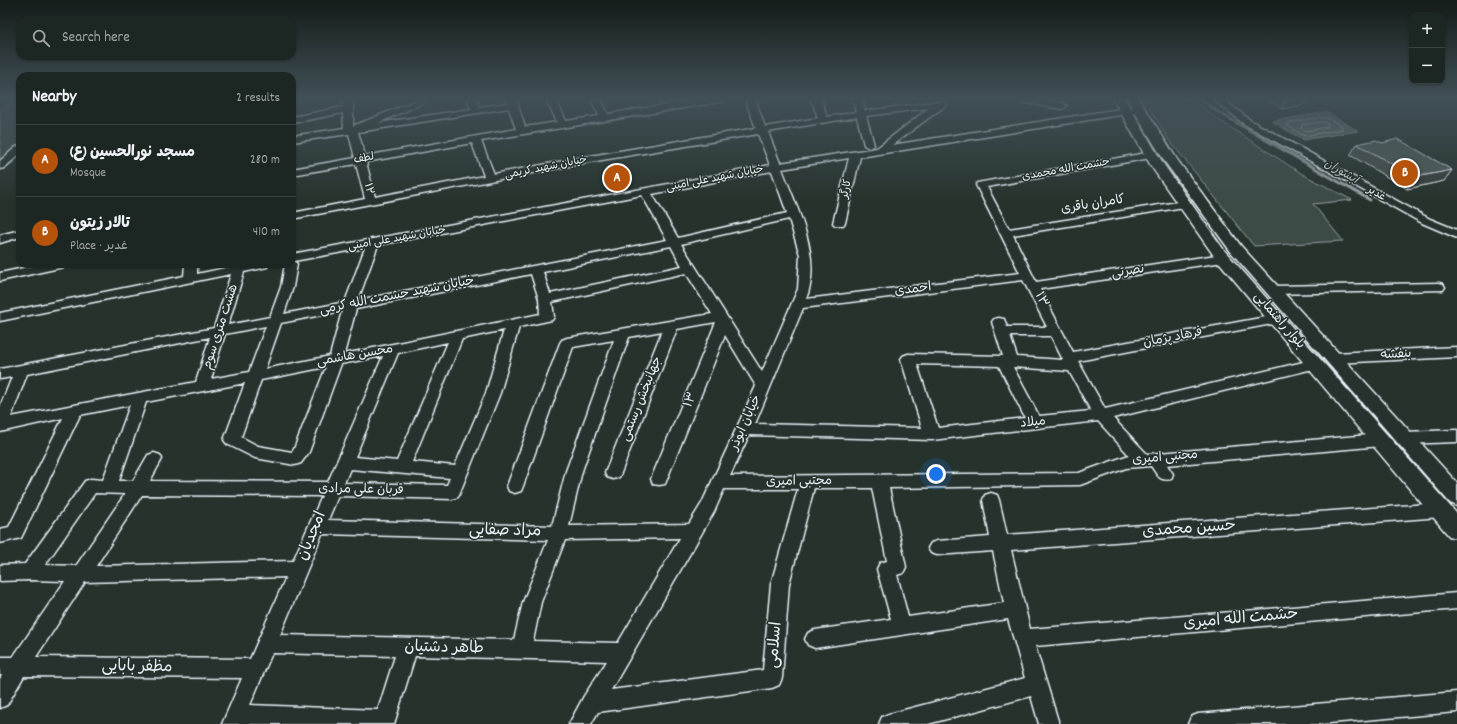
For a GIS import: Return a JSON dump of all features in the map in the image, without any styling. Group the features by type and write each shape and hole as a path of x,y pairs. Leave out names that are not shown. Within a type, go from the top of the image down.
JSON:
{"main road":[{"name":"بلوار راهنمایی","path":"1142,133 1152,155 1184,204 1223,258 1457,529"},
{"name":"بلوار راهنمایی","path":"1150,133 1236,249 1457,497"}],"street":[{"path":"296,138 333,133"},
{"name":"۱۲","path":"352,133 362,160 371,201"},
{"name":"لطف","path":"296,171 517,133"},
{"name":"خیابان شهید کریمی","path":"296,215 590,159 751,133"},
{"name":"خیابان ابوذر","path":"578,724 623,652 708,507 744,429 804,289 806,255 763,133"},
{"path":"865,133 869,145"},
{"path":"879,151 903,133"},
{"name":"خیابان شهید علی امینی","path":"296,257 776,167 990,133"},
{"name":"غدیر","path":"1267,133 1426,221 1457,234"},
{"path":"476,140 490,179"},
{"path":"0,166 16,152"},
{"name":"کارگر","path":"839,223 855,155"},
{"name":"حشمت الله محمدی","path":"981,185 1152,155"},
{"name":"۱۳","path":"981,185 1056,332 1101,415 1165,474"},
{"path":"646,192 674,242 763,385"},
{"name":"کامران باقری","path":"1006,233 1184,204"},
{"name":"خیابان شهید حشمت الله کرمی","path":"0,374 674,242 793,215"},
{"path":"0,239 16,235"},
{"path":"290,268 287,287 232,440 255,452 295,459 301,452 336,359 350,305 373,243"},
{"name":"نصرتی","path":"1031,281 1223,258"},
{"path":"0,278 43,268"},
{"path":"190,278 191,268"},
{"path":"0,317 244,268"},
{"path":"536,269 545,299 690,268"},
{"name":"هشت متری سوم","path":"202,385 239,269"},
{"name":"احمدی","path":"798,304 1031,281"},
{"path":"1273,290 1439,287"},
{"name":"محسن هاشمی","path":"0,425 393,349 547,317 545,299"},
{"path":"515,486 567,343 672,324 722,319"},
{"name":"۱۳","path":"659,478 722,319"},
{"name":"فرهاد پژمان","path":"932,434 908,359 1072,362 1277,319"},
{"name":"قربان علی مرادی","path":"30,572 91,486 138,488 333,489 452,492 493,393 513,324"},
{"name":"جهانبخش رستمی","path":"613,473 672,324"},
{"path":"1035,423 1008,361 1001,326 1056,332"},
{"path":"522,650 532,602 559,533 574,471 623,334"},
{"path":"402,467 457,336"},
{"name":"امجدیان","path":"234,720 393,349"},
{"name":"بنفشه","path":"1334,358 1457,352"},
{"name":"میلاد","path":"744,429 932,434 1035,423 1101,415 1316,364"},
{"path":"0,425 22,369"},
{"path":"109,486 140,398"},
{"path":"0,536 15,533 75,410"},
{"path":"1404,438 1457,436"},
{"name":"مجتبی امیری","path":"719,483 1080,479 1125,462 1381,440"},
{"path":"0,698 19,665 138,488 154,459"},
{"path":"344,462 460,473"},
{"path":"879,481 897,567 886,569 902,627"},
{"name":"اسلامی","path":"591,703 772,678 780,584 808,482"},
{"path":"991,500 1015,610 1025,638 1049,724"},
{"name":"حسین محمدی","path":"937,548 1441,510"},
{"name":"مراد صفایی","path":"316,527 559,533 693,531"},
{"path":"0,573 30,572 80,574 298,569"},
{"name":"حشمت الله امیری","path":"1025,638 1457,601"},
{"path":"815,640 1015,610"},
{"name":"طاهر دشتیان","path":"266,644 623,652"},
{"path":"234,720 385,720 408,647"},
{"name":"مظفر بابایی","path":"0,666 19,665 255,669"},
{"path":"889,724 1037,685"},
{"path":"1198,724 1457,702"}],"shaded area":[{"path":"0,133 16,133 16,147 0,161"},
{"path":"1165,133 1239,133 1304,175 1352,200 1313,204 1343,241 1254,246"}],"water":[{"path":"1291,133 1347,133 1303,140"}],"building":[{"path":"1398,139 1452,170 1415,177 1357,144 1376,140 1382,143"}],"waterway":[{"name":"آبشوران","path":"1254,133 1370,200"}],"place":[{"name":"تالار زیتون","path":"1405,173"},
{"name":"مسجد نورالحسین (ع)","path":"617,178"}]}
